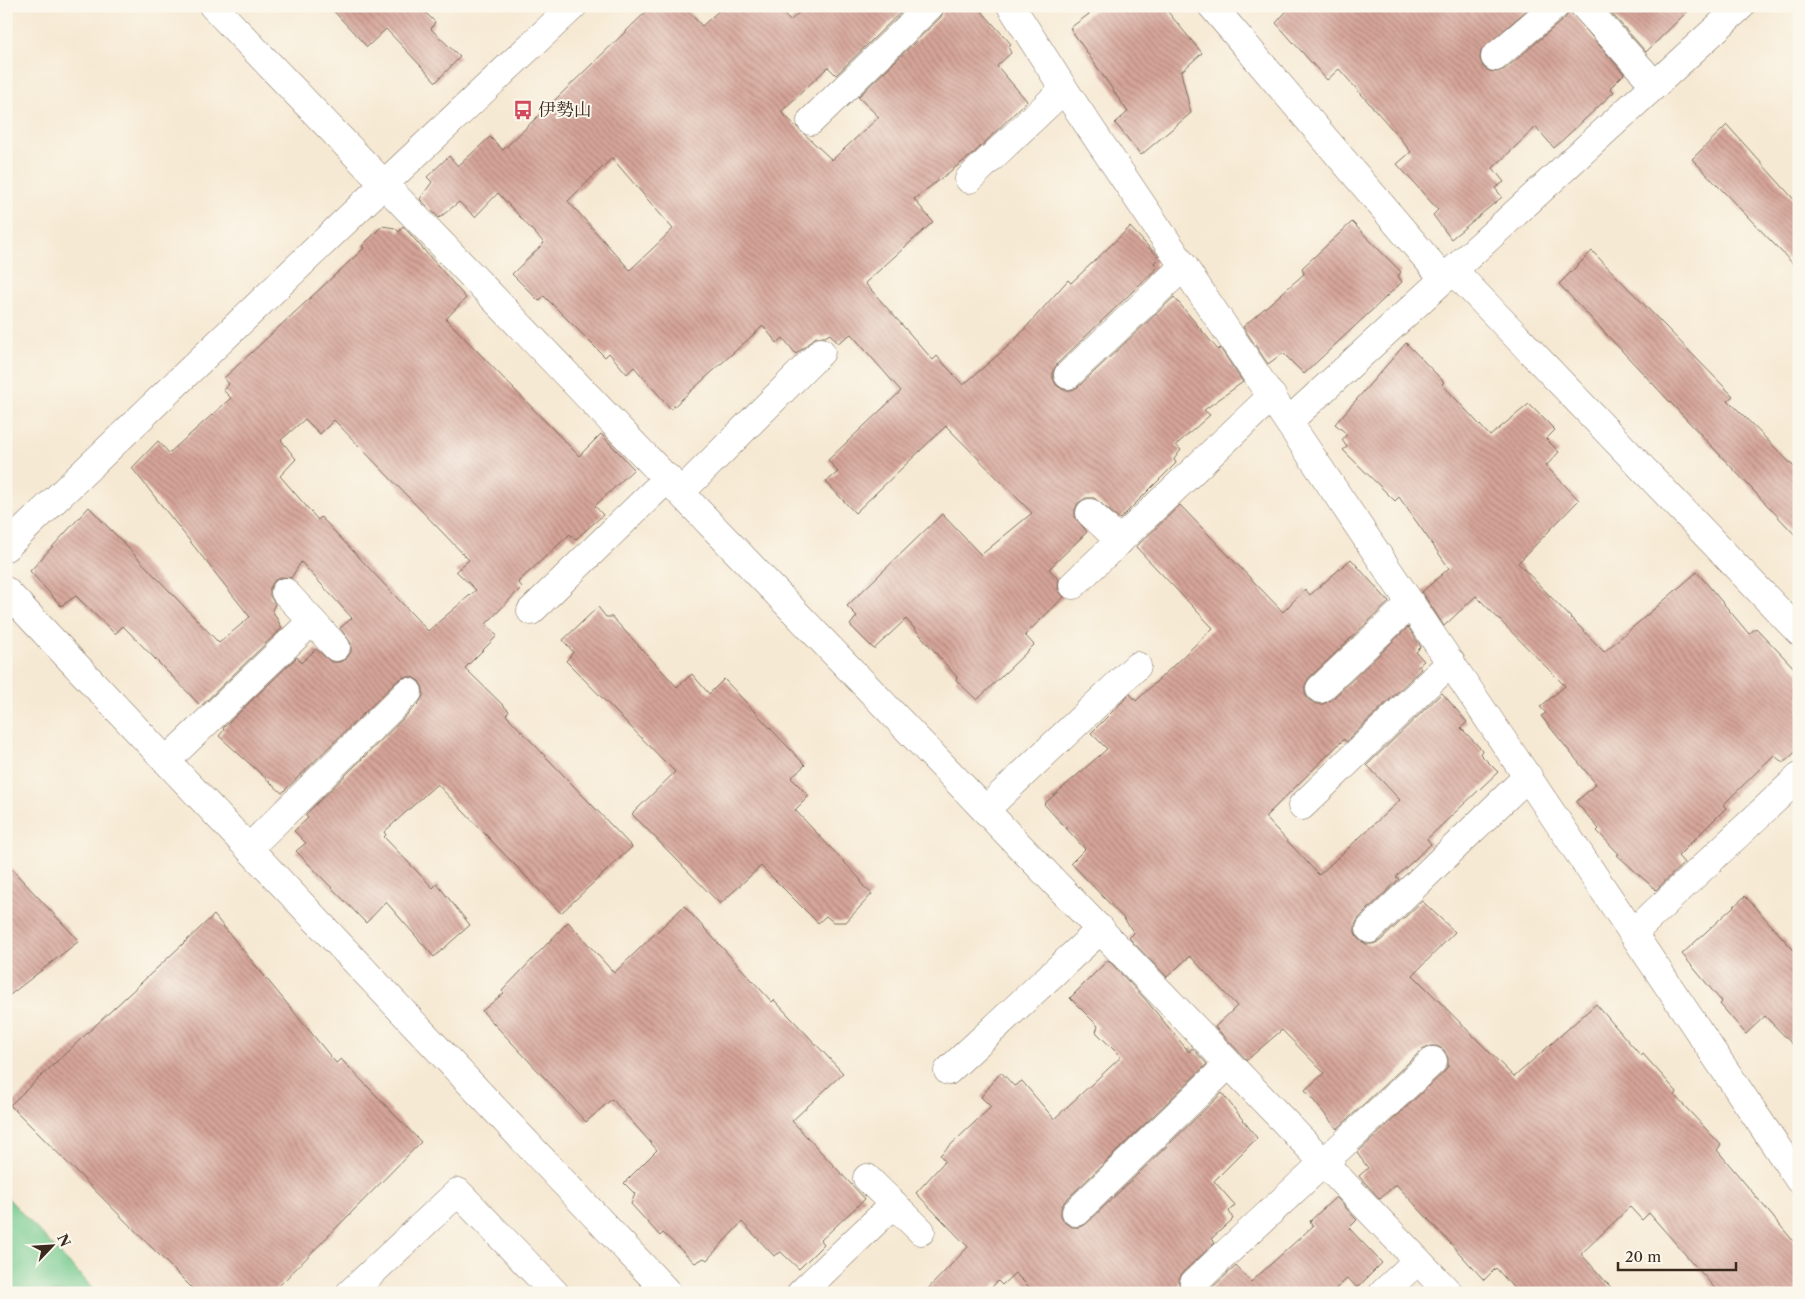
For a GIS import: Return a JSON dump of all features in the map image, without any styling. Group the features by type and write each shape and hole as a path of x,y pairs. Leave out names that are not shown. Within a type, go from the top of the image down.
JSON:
{"street":[{"path":"213,6 1449,1293"},
{"path":"6,547 383,185 574,6"},
{"path":"811,121 930,6"},
{"path":"1011,6 1064,90 1799,1180"},
{"path":"1212,6 1449,275 1799,632"},
{"path":"1495,57 1555,6"},
{"path":"1584,6 1655,85"},
{"path":"1289,421 1742,6"},
{"path":"970,179 1064,90"},
{"path":"1068,375 1184,266"},
{"path":"531,611 675,485 821,352"},
{"path":"1073,586 1272,396"},
{"path":"1090,513 1120,541"},
{"path":"6,591 668,1293"},
{"path":"285,592 336,647"},
{"path":"1320,689 1411,603"},
{"path":"167,760 312,621"},
{"path":"1302,806 1451,662"},
{"path":"985,810 1137,666"},
{"path":"249,848 408,692"},
{"path":"1370,929 1528,776"},
{"path":"1633,933 1799,777"},
{"path":"948,1071 1101,929"},
{"path":"1194,1283 1322,1162 1433,1061"},
{"path":"1076,1212 1228,1064"},
{"path":"867,1178 921,1231"},
{"path":"350,1293 458,1192 555,1293"},
{"path":"801,1293 894,1204"},
{"path":"1383,1293 1417,1261"}],"green space":[{"path":"6,1196 97,1293 6,1293"}],"building":[{"path":"329,6 419,6 435,22 431,29 460,57 436,82 386,29 367,47"},
{"path":"652,6 683,6 702,26 724,6 776,6 790,21 806,6 907,6 836,75 828,67 781,112 832,160 879,117 858,97 941,17 945,6 977,6 1011,44 1008,47 1011,53 997,66 1027,101 973,154 914,199 933,222 865,283 933,360 937,356 963,385 1013,342 1068,280 1071,283 1130,227 1159,258 1154,263 1157,268 1057,364 1053,371 1056,385 1064,390 1072,390 1079,386 1174,297 1218,350 1220,348 1243,382 1204,410 1210,415 1176,445 1181,450 1174,459 1176,463 1120,519 1094,498 1086,498 1078,503 1075,517 1087,532 1049,569 1059,580 1058,589 1064,597 1025,635 1034,645 977,700 956,680 957,677 906,619 874,649 850,625 857,616 847,606 942,514 981,555 1032,513 946,426 855,513 826,482 838,472 828,460 901,391 851,334 838,343 830,334 825,337 816,337 796,354 783,338 777,343 763,326 671,409 634,367 627,374 609,353 605,357 544,296 539,301 512,274 544,243 498,193 475,217 459,202 439,218 420,199 432,182 427,177 449,156 458,166 490,137 503,150","holes":["612,158 673,229 630,270 568,201"]},
{"path":"1100,6 1163,6 1202,53 1181,72 1191,113 1141,155 1115,123 1128,112 1070,28"},
{"path":"1291,6 1531,6 1481,51 1480,59 1483,67 1489,71 1497,72 1505,69 1565,18 1570,11 1624,74 1610,88 1614,92 1554,148 1536,127 1493,168 1504,182 1495,188 1502,197 1451,239 1433,215 1438,210 1397,164 1411,152 1399,137 1339,69 1327,80 1276,23"},
{"path":"1605,6 1693,6 1646,52"},
{"path":"1727,125 1799,205 1799,270 1692,159"},
{"path":"1352,222 1401,272 1398,276 1402,282 1304,374 1283,353 1268,364 1243,327 1304,274 1302,268"},
{"path":"382,226 395,228 399,232 403,226 466,298 446,319 579,456 601,434 634,469 595,506 603,515 575,540 570,534 518,582 522,587 486,624 497,636 465,668 509,711 506,715 632,847 561,913 437,784 384,832 386,835 384,837 433,888 437,884 470,925 434,957 386,902 366,923 296,851 306,843 294,831 308,818 305,815 419,703 423,696 423,688 419,681 412,677 404,677 397,681 282,793 219,736 224,730 223,728 297,657 301,663 316,649 331,662 339,662 346,659 351,652 351,643 340,628 352,618 301,562 291,578 281,577 274,581 270,588 270,596 275,604 272,610 282,628 201,706 123,626 115,634 76,596 61,606 30,571 89,507 219,643 250,617 132,468 158,441 169,453 231,398 223,390 229,384 224,378 364,248 362,246","holes":["305,419 320,434 334,420 469,560 456,571 476,590 428,631 321,517 318,520 280,476 296,459 281,440"]},
{"path":"1592,251 1733,396 1728,400 1799,472 1799,539 1559,284"},
{"path":"1406,343 1444,382 1442,384 1490,436 1529,404 1555,430 1546,439 1559,452 1546,466 1579,500 1518,563 1604,652 1697,572 1749,634 1756,628 1799,673 1799,749 1783,763 1774,755 1723,805 1726,808 1678,856 1684,863 1656,890 1617,855 1619,854 1597,831 1599,829 1576,802 1596,784 1541,716 1546,713 1540,707 1565,686 1476,596 1444,626 1422,592 1449,568 1399,497 1395,501 1343,450 1347,447 1342,440 1347,434 1335,424"},
{"path":"1180,505 1283,612 1305,589 1310,595 1351,559 1389,602 1309,678 1305,685 1305,693 1308,699 1315,704 1323,704 1331,700 1408,627 1421,647 1416,652 1424,661 1418,666 1421,669 1346,742 1344,739 1265,817 1319,875 1400,800 1367,765 1442,693 1467,722 1461,728 1482,750 1480,754 1498,772 1427,839 1431,844 1396,877 1399,879 1359,918 1355,925 1358,939 1366,944 1380,941 1422,901 1455,932 1413,975 1514,1077 1596,1004 1641,1056 1643,1054 1677,1092 1675,1096 1721,1145 1717,1150 1799,1248 1799,1293 1719,1293 1649,1213 1642,1220 1630,1207 1581,1254 1616,1293 1518,1293 1496,1268 1484,1280 1396,1184 1380,1199 1359,1176 1368,1168 1357,1153 1444,1072 1448,1066 1448,1058 1444,1050 1437,1046 1430,1046 1422,1050 1337,1129 1305,1090 1324,1073 1282,1030 1247,1060 1215,1027 1237,1006 1190,956 1167,977 1129,938 1134,933 1125,920 1071,863 1085,849 1044,804 1107,749 1091,733 1130,694 1136,701 1213,628 1136,547"},
{"path":"598,607 606,617 612,617 677,687 692,674 709,694 724,679 805,765 791,778 809,796 795,810 872,894 846,922 833,922 826,916 818,923 761,866 720,904 632,814 675,772 566,661 573,652 563,640"},
{"path":"6,863 79,941 6,998"},
{"path":"1745,896 1799,956 1799,1051 1765,1016 1746,1034 1720,1004 1722,1002 1682,954"},
{"path":"684,906 772,1002 774,1000 843,1073 792,1121 865,1199 821,1240 824,1244 799,1269 781,1252 774,1256 742,1222 707,1260 704,1258 695,1263 663,1233 660,1236 631,1204 635,1194 624,1183 657,1150 612,1099 586,1122 482,1011 504,993 502,991 568,922 614,973"},
{"path":"214,915 336,1063 341,1059 421,1142 272,1293 197,1293 10,1105"},
{"path":"1108,960 1145,999 1189,1052 1192,1048 1207,1064 1065,1201 1061,1208 1061,1216 1065,1223 1072,1227 1086,1224 1222,1093 1257,1138 1214,1181 1235,1205 1229,1211 1233,1219 1211,1239 1215,1243 1183,1272 1179,1279 1182,1293 1035,1293 1015,1273 1002,1285 998,1281 986,1293 924,1293 968,1247 916,1193 945,1161 940,1155 991,1107 981,1097 1001,1072 1014,1086 1022,1081 1054,1119 1121,1057 1096,1032 1098,1026 1070,998"},
{"path":"1336,1197 1357,1220 1349,1228 1382,1263 1357,1288 1348,1278 1331,1293 1206,1293 1236,1266 1251,1282 1313,1226 1310,1221"}],"place":[{"name":"伊勢山","path":"523,110"}]}
